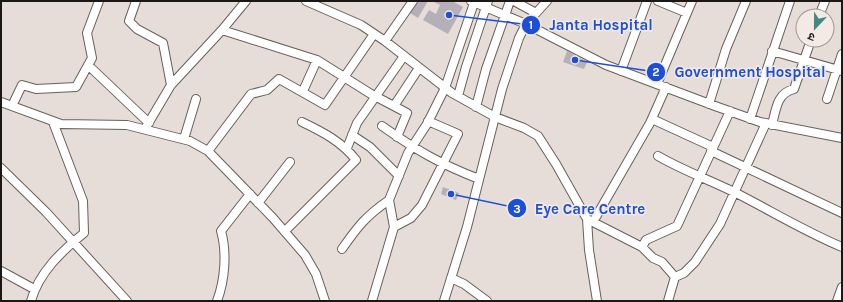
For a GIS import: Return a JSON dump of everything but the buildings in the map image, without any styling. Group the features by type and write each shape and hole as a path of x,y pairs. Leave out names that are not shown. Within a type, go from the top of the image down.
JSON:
{"street":[{"path":"12,106 22,85 36,89 76,87 92,58 87,33 99,1"},
{"path":"136,1 129,21 137,29 163,43 171,85"},
{"path":"147,126 171,85 222,30 246,1"},
{"path":"306,1 361,25 385,41 445,88 495,117 524,128 538,136 590,221 642,247 653,258 662,262 675,277"},
{"path":"385,41 413,1"},
{"path":"476,107 486,69 510,1"},
{"path":"514,1 536,13"},
{"path":"444,301 495,117 519,38 526,24 547,1"},
{"path":"621,71 647,1"},
{"path":"658,1 687,13"},
{"path":"657,84 692,1"},
{"path":"709,104 726,49 746,1"},
{"path":"750,119 790,1"},
{"path":"342,249 355,228 370,213 389,200 412,148 445,88 472,2 487,4 505,15 526,24 606,65 709,104 750,119 769,124 842,138"},
{"path":"458,96 487,4"},
{"path":"222,30 317,60 407,113 397,137"},
{"path":"208,151 250,94 267,90 278,79 325,104 374,34"},
{"path":"668,301 675,277 684,273 700,256 720,224 769,124 779,99 785,91 794,89 809,48"},
{"path":"772,51 840,70"},
{"path":"826,99 840,70 842,54"},
{"path":"347,148 358,122 404,56"},
{"path":"303,91 317,60"},
{"path":"88,65 147,126"},
{"path":"394,106 419,68"},
{"path":"597,301 589,250 590,221 652,119 666,87"},
{"path":"184,139 196,99"},
{"path":"1,102 61,124 147,126 184,139 208,151 258,202 305,255 316,274 325,301"},
{"path":"642,247 646,240 678,226 730,111"},
{"path":"652,119 842,213"},
{"path":"394,226 411,218 422,205 458,134 428,121"},
{"path":"31,301 34,289 48,267 72,242 84,233 83,201 53,122"},
{"path":"285,231 356,160 347,148 323,132 302,122"},
{"path":"382,126 412,148 443,165 479,179"},
{"path":"352,135 370,147 399,176"},
{"path":"658,156 735,193 819,237 842,247"},
{"path":"258,202 290,162"},
{"path":"1,168 46,212 127,301"},
{"path":"217,301 221,291 225,242 221,231 250,194"},
{"path":"372,301 394,226 389,200"},
{"path":"1,271 34,289"},
{"path":"451,278 464,284 487,301"},
{"path":"837,301 842,287"}],"place":[{"name":"Janta Hospital","path":"449,15"},
{"name":"Government Hospital","path":"575,60"},
{"name":"Eye Care Centre","path":"451,194"}]}
